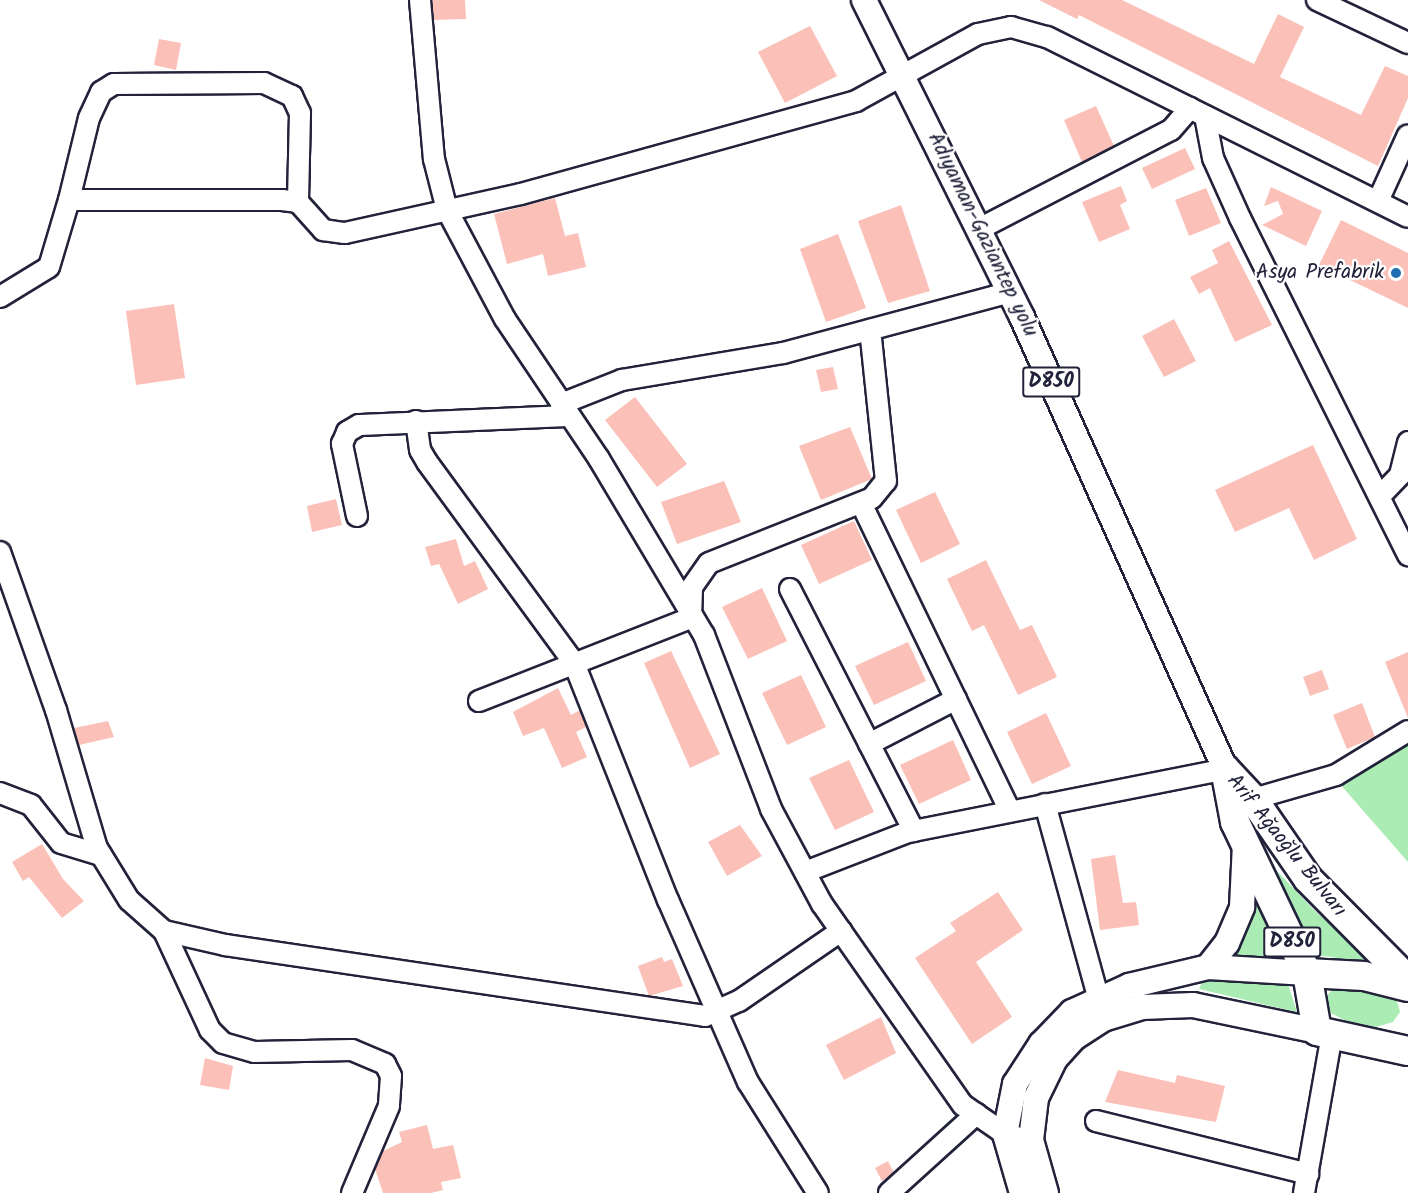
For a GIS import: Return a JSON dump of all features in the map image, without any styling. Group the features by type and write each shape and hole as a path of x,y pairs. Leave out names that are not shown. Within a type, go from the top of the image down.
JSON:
{"highway":[{"name":"Arif Ağaoğlu Bulvarı","path":"1225,769 1253,799 1308,879 1408,980"},
{"name":"Arif Ağaoğlu Bulvarı","path":"1225,769 1235,822 1307,973 1324,1033"},
{"path":"1307,973 1364,976 1408,987"},
{"path":"1324,1033 1407,1047"}],"main road":[{"name":"Adıyaman-Gaziantep yolu","path":"864,0 905,75 1010,292 1225,769"},
{"path":"1208,967 1227,943 1242,907 1245,844"},
{"path":"1022,1193 1005,1134 1015,1084 1041,1044 1072,1012 1129,986 1208,967 1307,973"},
{"path":"1046,1193 1031,1140 1036,1098 1055,1059 1074,1038 1103,1019 1142,1007 1193,1005 1324,1033"}],"street":[{"path":"420,0 434,159 447,210 505,319 649,539 726,684 771,809 805,872 841,931 963,1105 1005,1134 1031,1140"},
{"path":"1317,0 1408,43"},
{"path":"0,297 49,267 69,200 89,118 101,92 114,84 264,83 281,88 300,113 298,202 323,230 334,233 447,210 856,101 978,34 1011,27 1047,37 1408,217"},
{"path":"979,230 1172,130 1197,112"},
{"path":"1197,112 1213,158 1240,218 1380,496 1398,516 1408,555"},
{"path":"1378,201 1408,135"},
{"path":"69,200 298,202"},
{"path":"357,516 342,444 347,432 375,422 565,410 622,380 783,353 1010,292"},
{"path":"691,618 692,587 709,563 872,498 886,481 870,330"},
{"path":"416,421 420,450 427,462 574,663 668,900 748,1082 818,1193"},
{"path":"1380,496 1400,475 1408,442"},
{"path":"861,502 1010,811"},
{"path":"0,552 101,855 129,900 164,931 210,1030 223,1043 255,1052 352,1050 385,1064 392,1093 384,1125 352,1193"},
{"path":"790,589 914,831"},
{"path":"479,701 691,618"},
{"path":"869,744 956,699"},
{"path":"1253,799 1336,775 1408,731"},
{"path":"805,872 914,831 1225,769"},
{"path":"0,793 31,805 61,843 101,855"},
{"path":"1045,804 1099,1000"},
{"path":"164,931 225,945 421,971 689,1016 718,1013 841,931"},
{"path":"1096,1121 1306,1184 1324,1033"},
{"path":"889,1193 976,1114"}],"green space":[{"path":"1408,740 1408,862 1339,783"},
{"path":"1259,852 1314,910 1373,963 1302,953"},
{"path":"1254,894 1283,958 1229,958 1248,925"},
{"path":"1285,975 1297,1012 1199,989 1205,976"},
{"path":"1334,987 1357,987 1389,997 1397,1001 1400,1012 1393,1022 1376,1027 1346,1021 1327,1011 1326,997"}],"building":[{"path":"432,0 465,0 466,19 434,20"},
{"path":"1039,0 1122,0 1254,64 1278,14 1304,27 1280,77 1361,115 1385,66 1408,76 1408,98 1378,166 1079,15 1077,19"},
{"path":"810,26 837,76 785,103 758,52"},
{"path":"159,39 181,43 176,70 154,65"},
{"path":"1096,106 1114,146 1082,162 1064,120"},
{"path":"1185,148 1195,169 1152,189 1142,168"},
{"path":"1121,186 1127,201 1120,205 1130,229 1099,242 1082,202"},
{"path":"1271,187 1322,211 1306,246 1262,225 1283,214 1278,201 1264,206"},
{"path":"1206,188 1221,223 1189,236 1175,200"},
{"path":"555,198 565,236 578,233 586,267 548,276 543,254 507,264 494,214"},
{"path":"901,205 930,291 888,303 858,221"},
{"path":"1341,220 1408,253 1408,308 1319,265"},
{"path":"838,234 866,308 826,322 800,249"},
{"path":"1229,241 1272,325 1235,342 1210,288 1199,294 1190,277 1218,263 1212,250"},
{"path":"174,304 185,378 136,385 126,311"},
{"path":"1174,319 1196,361 1164,377 1142,336"},
{"path":"833,367 838,389 821,392 816,370"},
{"path":"635,397 687,464 657,487 605,420"},
{"path":"850,427 872,479 821,500 799,446"},
{"path":"1313,445 1357,539 1314,560 1289,508 1235,532 1215,490"},
{"path":"724,481 741,522 677,544 661,502"},
{"path":"935,492 960,544 921,563 896,510"},
{"path":"336,499 342,525 312,532 307,506"},
{"path":"854,521 872,560 819,584 801,545"},
{"path":"456,539 464,566 475,561 488,589 458,604 439,564 431,566 425,547"},
{"path":"986,560 1020,630 1032,625 1057,677 1018,695 984,625 972,631 947,579"},
{"path":"762,588 787,641 748,659 722,607"},
{"path":"908,642 926,681 874,705 855,666"},
{"path":"671,651 720,754 690,768 644,663"},
{"path":"1408,652 1408,718 1385,662"},
{"path":"1322,670 1329,689 1310,696 1303,677"},
{"path":"801,675 826,727 787,745 762,693"},
{"path":"558,688 571,715 580,710 586,727 576,732 587,757 562,768 544,728 523,736 513,712"},
{"path":"1362,703 1375,737 1347,749 1333,715"},
{"path":"1046,713 1071,766 1032,784 1007,732"},
{"path":"108,721 114,737 79,745 74,728"},
{"path":"953,740 971,780 919,804 900,765"},
{"path":"849,760 874,812 835,830 809,778"},
{"path":"740,825 762,856 727,876 708,842"},
{"path":"42,844 63,879 84,901 62,918 29,877 23,881 12,862"},
{"path":"1115,855 1123,903 1136,902 1139,925 1100,930 1091,859"},
{"path":"998,892 1023,930 976,962 1012,1017 972,1044 915,958 956,931 950,923"},
{"path":"662,957 664,962 672,959 683,986 649,996 638,966"},
{"path":"881,1017 896,1053 844,1080 826,1045"},
{"path":"205,1058 233,1066 229,1090 200,1085"},
{"path":"1118,1070 1175,1083 1177,1075 1225,1086 1216,1122 1105,1102"},
{"path":"427,1125 433,1149 453,1145 461,1178 441,1182 443,1190 431,1193 383,1193 375,1169 383,1151 402,1142 399,1132"},
{"path":"888,1161 894,1173 882,1181 875,1168"}],"place":[{"name":"Asya Prefabrik","path":"1396,273"}]}
